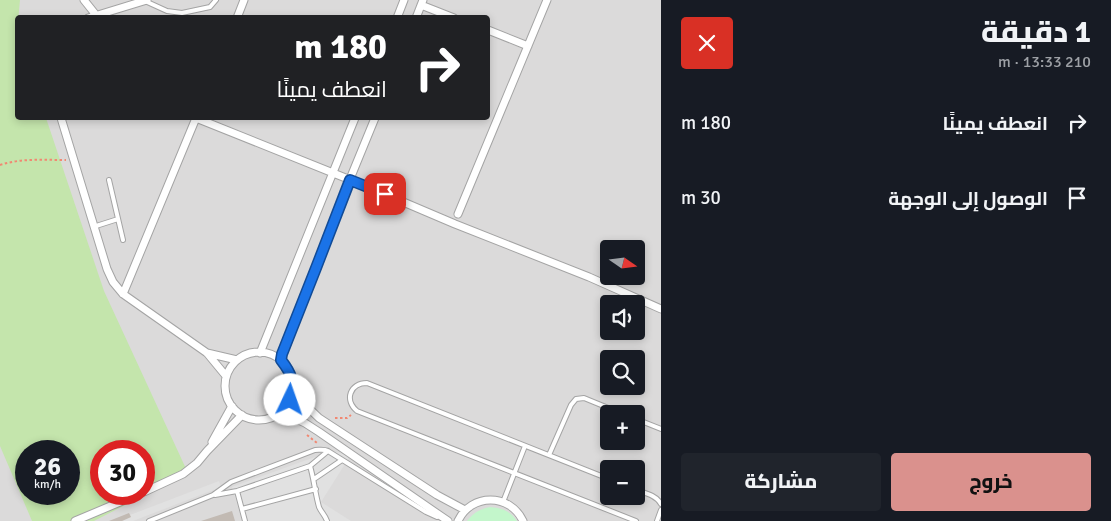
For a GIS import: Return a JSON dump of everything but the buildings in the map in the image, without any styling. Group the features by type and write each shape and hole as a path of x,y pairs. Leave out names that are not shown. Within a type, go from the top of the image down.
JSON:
{"street":[{"path":"84,0 96,14 146,0"},
{"path":"238,15 244,0"},
{"path":"398,15 404,0"},
{"path":"458,214 547,0"},
{"path":"417,15 422,2 448,15"},
{"path":"490,31 528,46"},
{"path":"62,120 109,276 122,294 207,353 226,376"},
{"path":"122,294 195,120"},
{"path":"201,120 332,172 661,309"},
{"path":"260,352 354,120"},
{"path":"281,360 374,120"},
{"path":"260,352 266,352 281,360 289,371 292,380 292,392 290,400 281,412 271,418 259,420 242,415 232,406 228,400 225,385 226,376 237,360 251,353 260,352"},
{"path":"207,353 237,360"},
{"path":"292,392 319,418 437,495 465,510"},
{"path":"207,451 232,406"},
{"path":"281,412 313,428 438,518 448,521"},
{"path":"155,487 183,474 197,463 242,415"},
{"path":"458,521 465,510 483,500 503,502 512,507 523,521"},
{"path":"75,521 113,505"}],"lane":[{"path":"146,0 167,11 182,13 210,7 216,0"},
{"path":"109,180 123,240"},
{"path":"93,226 118,219"},
{"path":"600,475 367,383 359,384 351,392 350,401 357,410 636,521"},
{"path":"548,455 571,405 576,399 584,398 601,405"},
{"path":"645,423 661,429"},
{"path":"503,502 525,446"},
{"path":"214,495 231,482 315,450 324,450 438,518"},
{"path":"149,521 214,495 237,490 310,466 328,451"},
{"path":"314,479 342,460"},
{"path":"310,466 320,509 327,521"},
{"path":"242,509 316,489"},
{"path":"237,490 245,521"},
{"path":"645,493 658,498 661,504"},
{"path":"657,521 661,510"}],"path":[{"path":"0,165 34,160 74,160"},
{"path":"331,416 335,419 347,418 357,410"}],"shaded area":[{"path":"0,0 661,0 661,521 0,521 0,346 23,440 15,440 15,505 80,505 80,494 90,494 90,505 155,505 155,476 168,454 32,120 490,120 490,15 15,15 15,67"},
{"path":"336,452 350,456 321,502 351,521 242,521 232,487 315,457"},
{"path":"219,481 221,487 133,521 122,521 131,517 130,515"}],"green space":[{"path":"0,0 20,0 19,15 15,15 15,120 47,120 104,291 188,473 155,490 155,440 90,440 90,505 125,505 94,521 32,521 25,505 80,505 80,440 15,440 15,481 0,446"},
{"path":"490,507 505,511 517,521 467,521 477,512"}],"route":[{"path":"290,400 292,380 289,371 281,360 282,354 350,180 385,194"}]}
